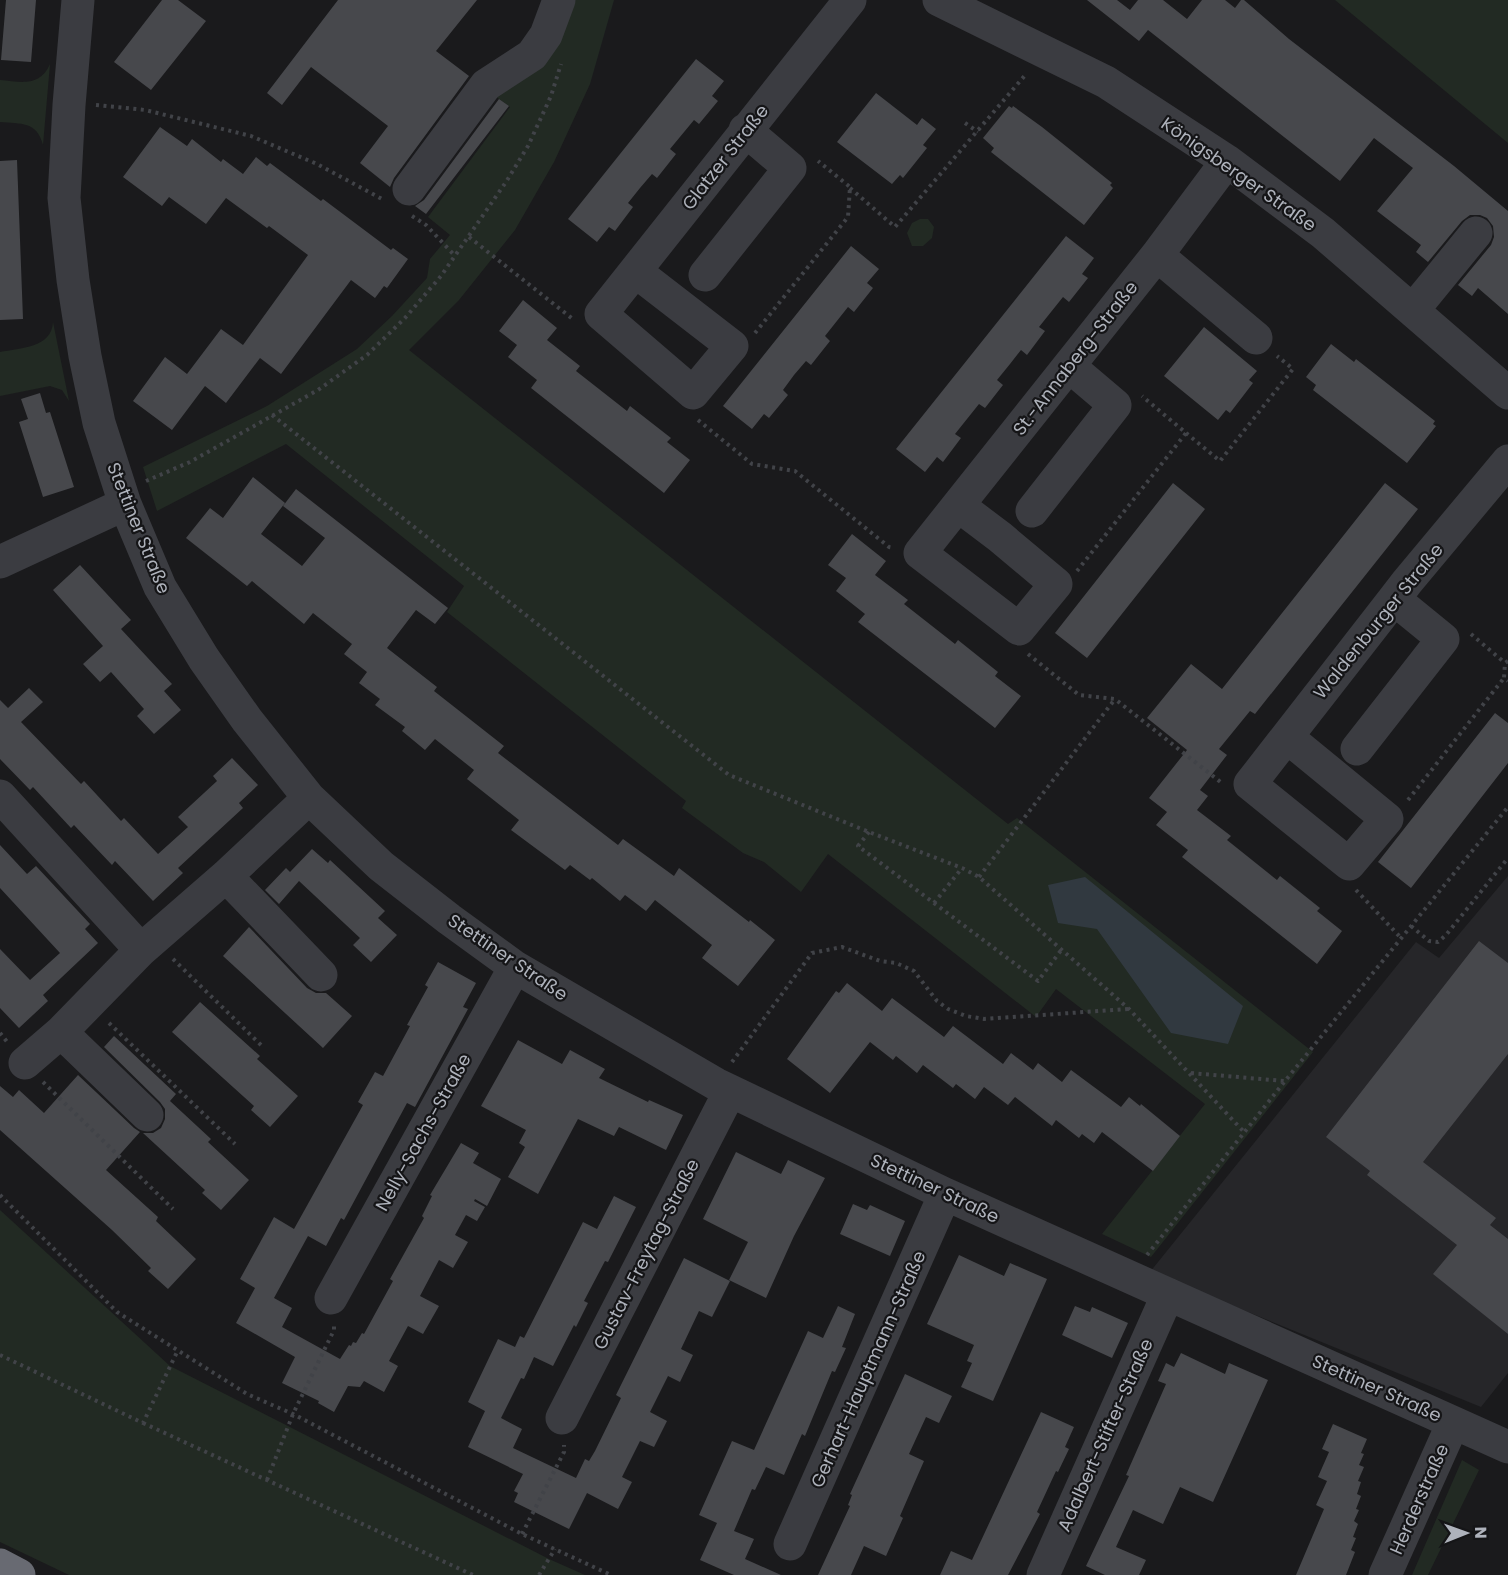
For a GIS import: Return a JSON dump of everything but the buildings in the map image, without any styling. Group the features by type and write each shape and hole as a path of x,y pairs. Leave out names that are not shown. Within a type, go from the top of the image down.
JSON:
{"highway":[{"path":"0,1565 19,1575"}],"street":[{"name":"Stettiner Straße","path":"78,0 64,198 73,280 99,423 123,498 160,587 204,659 247,720 309,798 381,866 515,967 723,1088 945,1194 1508,1448"},
{"path":"401,201 486,85 532,56 546,36 559,0"},
{"name":"Glatzer Straße","path":"601,314 850,0"},
{"name":"Königsberger Straße","path":"939,0 1106,82 1227,161 1323,233 1508,393"},
{"path":"705,275 790,168 745,130"},
{"name":"St.-Annaberg-Straße","path":"920,553 1157,255 1227,161"},
{"path":"1413,310 1476,233"},
{"path":"1157,255 1256,338"},
{"path":"601,314 693,393 732,346 635,272"},
{"path":"1032,511 1115,405 1069,366"},
{"name":"Waldenburger Straße","path":"1251,784 1394,599 1502,482"},
{"path":"0,562 123,498"},
{"path":"920,553 1019,629 1056,584 959,506"},
{"path":"1357,749 1443,639 1394,599"},
{"path":"1251,784 1349,864 1387,819 1287,737"},
{"path":"0,796 147,945"},
{"path":"25,1063 61,1032 147,945 226,876 309,798"},
{"path":"226,876 321,975"},
{"name":"Nelly-Sachs-Straße","path":"332,1298 515,967"},
{"path":"61,1032 147,1115"},
{"name":"Gustav-Freytag-Straße","path":"561,1418 723,1088"},
{"name":"Gerhart-Hauptmann-Straße","path":"790,1544 945,1194"},
{"name":"Adalbert-Stifter-Straße","path":"1043,1575 1168,1294"},
{"name":"Herderstraße","path":"1385,1575 1453,1423"}],"path":[{"path":"817,160 896,227 1044,52"},
{"path":"123,498 318,390 367,355 405,318 469,237 528,146 551,96 564,56"},
{"path":"69,105 145,110 251,136 401,201 455,256"},
{"path":"964,123 978,132"},
{"path":"732,346 747,343 848,217 850,187"},
{"path":"469,237 575,321 601,314"},
{"path":"1136,391 1220,461 1293,369 1256,338"},
{"path":"693,393 691,413 752,464 795,471 889,547 920,553"},
{"path":"272,415 729,775 962,868 979,877 1129,1009 1191,1072 1244,1131"},
{"path":"1056,584 1065,587 1186,433"},
{"path":"1019,629 1026,652 1079,695 1115,699 1223,784 1251,784"},
{"path":"1387,819 1397,813 1506,680 1505,663 1508,661"},
{"path":"979,877 1115,699"},
{"path":"1130,1277 1244,1131 1508,807"},
{"path":"869,832 858,846 1038,981 1062,949"},
{"path":"1411,926 1429,941 1438,942 1508,858"},
{"path":"934,903 962,868"},
{"path":"1365,898 1401,938"},
{"path":"147,945 263,1047"},
{"path":"723,1088 812,953 842,947 880,961 896,963 914,971 937,1001 948,1009 966,1016 984,1019 1129,1009"},
{"path":"89,1004 236,1144"},
{"path":"0,1033 25,1063 173,1209"},
{"path":"1191,1072 1285,1081"},
{"path":"0,1195 117,1312 247,1394 292,1414 522,1534 611,1575"},
{"path":"267,1480 292,1414 334,1330 332,1298"},
{"path":"144,1423 178,1350"},
{"path":"0,1355 473,1575"},
{"path":"522,1534 564,1452 561,1418"},
{"path":"539,1575 555,1549"}],"shaded area":[{"path":"564,0 614,0 590,84 554,162 515,230 459,300 409,350 1008,824 1017,818 1313,1052 1151,1257 1102,1234 1205,1104 1056,989 1036,1017 828,854 801,892 764,862 743,853 682,808 686,801 447,612 464,586 286,444 157,511 143,467 267,406 357,349 427,278 430,259 450,235 428,217 510,107 495,96"},
{"path":"1335,0 1508,0 1508,143"},
{"path":"50,64 43,145 37,132 27,125 0,122 0,80 22,82 35,80 46,71"},
{"path":"920,219 928,219 934,227 932,238 923,246 912,246 907,233 912,223"},
{"path":"53,322 69,401 62,390 50,386 0,396 0,352 25,348 41,342 51,331"},
{"path":"1508,876 1508,1373 1481,1407 1150,1272 1416,942 1439,958"},
{"path":"1085,877 1243,1006 1228,1044 1171,1033 1097,929 1058,923 1048,885"},
{"path":"0,1210 170,1366 549,1559 585,1575 69,1575 0,1542"},
{"path":"1462,1460 1479,1470 1428,1575 1412,1575"}]}
